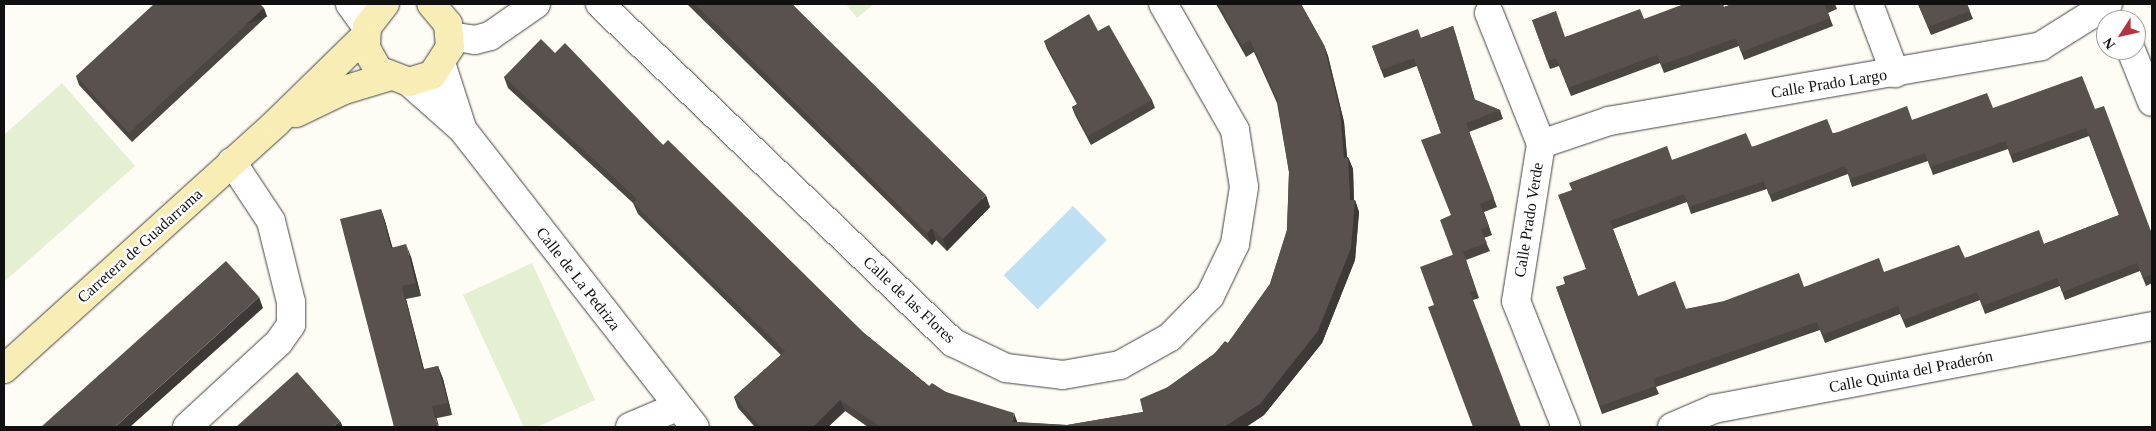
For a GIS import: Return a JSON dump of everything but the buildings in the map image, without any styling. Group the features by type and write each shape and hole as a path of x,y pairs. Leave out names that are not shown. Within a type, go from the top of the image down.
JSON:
{"main road":[{"path":"376,15 370,60 398,80"},
{"name":"Carretera de Guadarrama","path":"4,369 276,123 376,15"},
{"path":"442,66 446,17"},
{"name":"Carretera de Guadarrama","path":"276,123 344,90 398,80 427,77 442,66"}],"street":[{"path":"350,4 376,15"},
{"path":"446,17 475,40 490,36 536,4"},
{"name":"Calle de las Flores","path":"600,4 954,343 1006,368 1063,375 1120,365 1170,338 1210,296 1236,244 1244,187 1234,130 1163,4"},
{"path":"1869,4 1895,73"},
{"name":"Calle Prado Verde","path":"1489,13 1541,144 1516,301 1566,427"},
{"name":"Calle Prado Largo","path":"1541,144 1609,121 1895,73 2041,46 2096,19"},
{"path":"2135,60 2152,102"},
{"name":"Calle de La Pedriza","path":"442,66 462,130"},
{"name":"Calle de La Pedriza","path":"398,80 462,130 677,407 695,427"},
{"path":"187,427 279,342 291,325 291,302 271,221 232,162"},
{"name":"Calle Quinta del Praderón","path":"1672,427 1714,408 2152,326"},
{"path":"630,427 677,407"}],"green space":[{"path":"846,4 874,4 857,18"},
{"path":"62,83 135,166 4,282 4,135"},
{"path":"532,263 595,400 537,427 524,427 463,295"}],"water":[{"path":"1073,206 1107,240 1038,309 1004,275"}]}
